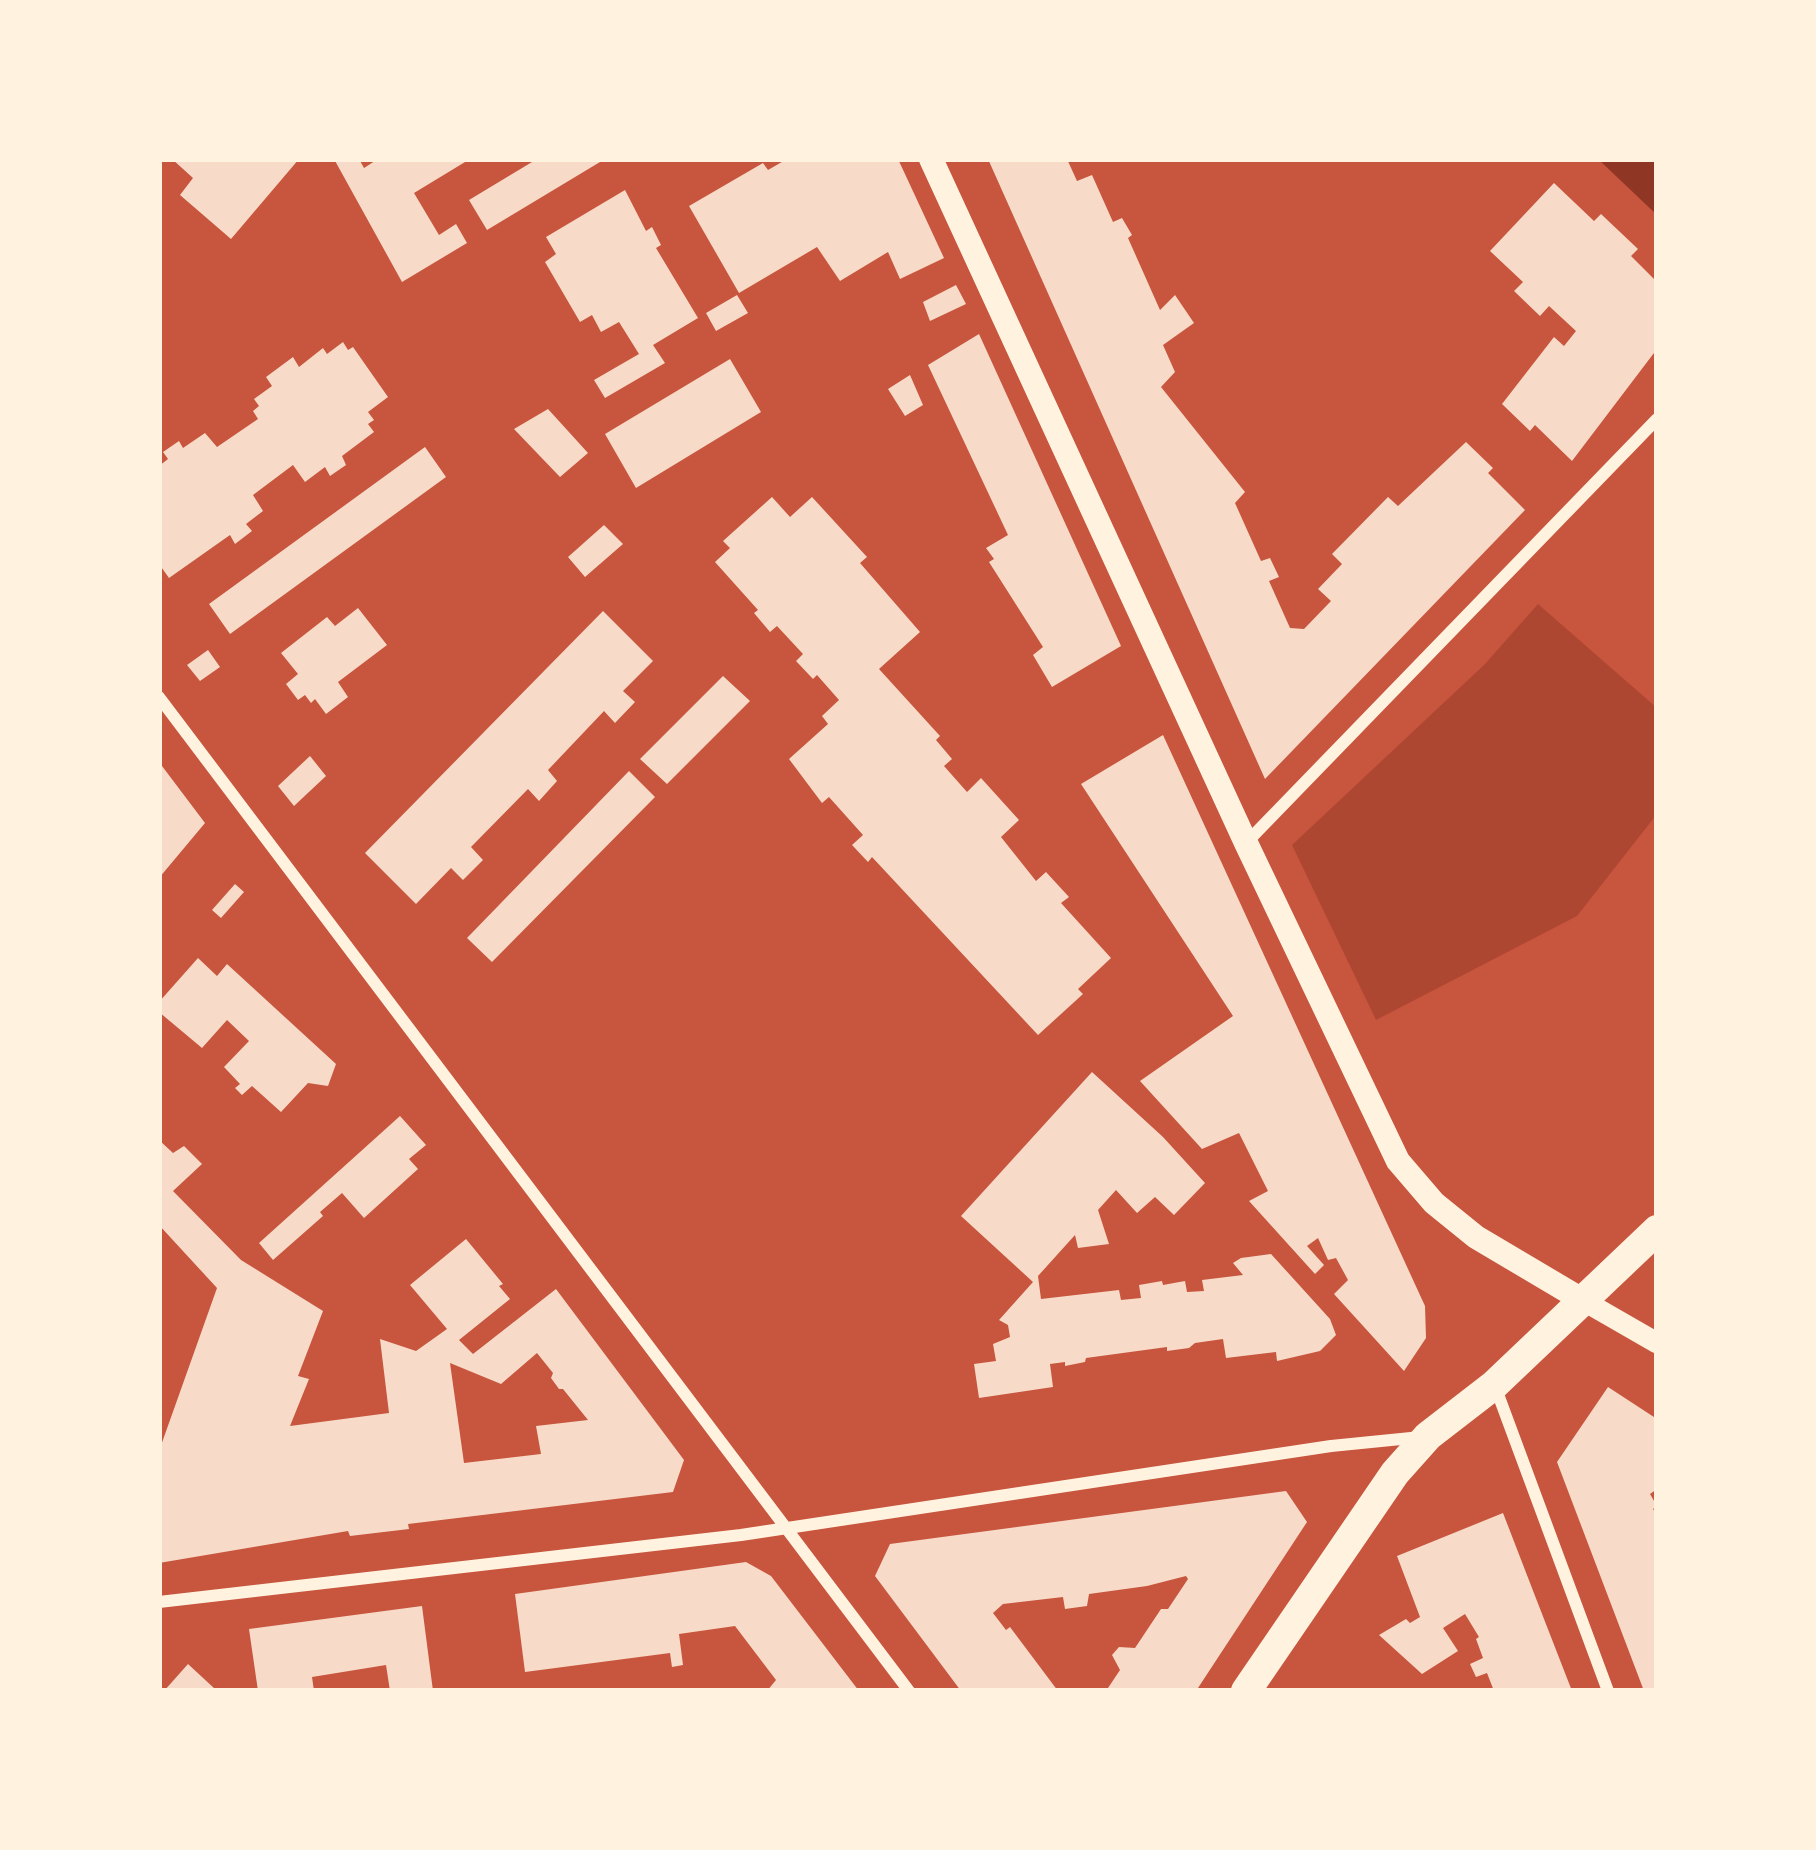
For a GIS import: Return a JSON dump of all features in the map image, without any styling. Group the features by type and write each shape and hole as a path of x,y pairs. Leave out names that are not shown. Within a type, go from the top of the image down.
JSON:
{"main road":[{"path":"932,159 1246,843 1398,1161 1434,1203 1477,1237 1584,1301"},
{"path":"1246,1691 1395,1473 1428,1436 1494,1385 1657,1230"}],"street":[{"path":"1246,843 1657,418"},
{"path":"159,697 909,1691"},
{"path":"1584,1301 1657,1343"},
{"path":"1494,1385 1608,1691"},
{"path":"159,1602 787,1528 1346,1444 1428,1436"}],"shaded area":[{"path":"1598,159 1657,159 1657,215"},
{"path":"1538,604 1657,708 1657,814 1577,916 1376,1020 1292,845 1485,664"}],"building":[{"path":"172,159 299,159 231,239 180,195 193,178"},
{"path":"334,159 359,159 364,168 378,159 470,159 414,193 439,235 456,224 467,243 402,282"},
{"path":"537,159 605,159 487,230 469,200"},
{"path":"787,159 898,159 944,258 900,279 888,252 840,281 817,247 739,293 689,206 763,163 768,170"},
{"path":"988,159 1067,159 1077,181 1092,175 1113,222 1122,218 1132,235 1128,238 1160,310 1175,295 1194,323 1163,345 1175,372 1161,387 1245,492 1235,503 1261,561 1270,558 1279,577 1269,581 1290,628 1304,629 1331,601 1318,589 1342,564 1332,554 1388,497 1398,506 1466,442 1493,468 1488,473 1525,510 1265,779"},
{"path":"1554,183 1594,221 1601,214 1638,249 1631,256 1657,282 1657,349 1572,461 1535,425 1530,431 1502,404 1554,337 1564,346 1576,331 1549,306 1540,316 1514,291 1523,282 1490,251"},
{"path":"625,190 646,231 652,227 661,245 656,248 698,318 653,345 665,363 605,398 594,380 639,354 619,322 601,332 592,315 580,322 545,262 556,254 546,237"},
{"path":"956,285 966,304 930,321 923,302"},
{"path":"737,295 748,313 716,331 706,313"},
{"path":"979,334 1121,646 1052,687 1033,655 1043,647 989,562 994,559 986,548 1008,535 928,365"},
{"path":"343,342 348,350 353,347 388,397 368,412 374,432 342,456 346,465 330,476 325,467 305,482 293,465 253,495 263,511 246,524 252,531 235,544 230,535 169,578 159,564 159,466 168,459 163,452 179,441 183,448 205,433 217,447 258,419 254,399 272,386 266,377 293,357 299,367 323,348 327,354"},
{"path":"730,359 761,412 636,488 605,434"},
{"path":"910,375 923,405 905,416 888,389"},
{"path":"548,409 588,453 560,477 514,429"},
{"path":"425,447 446,477 230,634 209,604"},
{"path":"772,497 790,517 812,497 867,557 860,563 920,632 879,669 940,736 936,740 952,759 944,766 967,792 981,778 1019,820 1001,837 1036,881 1046,872 1069,897 1061,903 1111,958 1078,989 1083,994 1038,1035 872,857 868,862 852,845 863,835 829,797 822,803 789,759 828,724 822,716 839,700 817,675 813,679 796,661 803,654 777,626 770,632 754,613 758,610 715,562 730,548 723,541"},
{"path":"604,525 623,544 585,577 568,557"},
{"path":"358,608 387,645 338,682 348,697 326,714 315,699 311,703 305,695 298,700 286,684 298,674 281,653 327,617 335,626"},
{"path":"603,611 653,661 623,691 635,702 615,723 604,711 548,770 557,781 539,801 528,789 471,847 483,860 463,880 451,868 416,904 365,853"},
{"path":"208,650 220,667 200,681 187,665"},
{"path":"723,676 750,701 667,784 640,759"},
{"path":"1163,735 1425,1306 1426,1338 1404,1371 1334,1294 1348,1280 1336,1258 1328,1260 1318,1238 1307,1246 1324,1265 1315,1274 1249,1201 1268,1191 1239,1133 1202,1149 1140,1081 1233,1016 1081,784"},
{"path":"310,756 326,776 294,806 278,786"},
{"path":"159,762 205,823 159,878"},
{"path":"629,771 655,797 492,962 467,938"},
{"path":"235,884 244,892 221,918 212,910"},
{"path":"198,958 217,976 227,964 336,1064 328,1086 308,1083 281,1112 252,1086 242,1095 235,1088 240,1084 224,1067 249,1041 227,1020 202,1048 159,1012 159,1002"},
{"path":"1092,1072 1205,1183 1174,1215 1155,1197 1137,1213 1116,1190 1098,1210 1109,1244 1078,1248 1075,1235 1038,1276 1041,1299 1119,1290 1121,1300 1141,1298 1139,1285 1162,1281 1163,1285 1185,1281 1187,1292 1204,1291 1202,1280 1243,1275 1233,1263 1241,1258 1271,1254 1330,1319 1336,1335 1320,1351 1277,1361 1276,1352 1226,1358 1223,1339 1189,1348 1086,1358 1065,1366 1065,1362 1050,1364 1053,1387 979,1398 974,1364 996,1361 993,1344 1010,1337 1008,1325 999,1320 1033,1282 961,1216"},
{"path":"400,1116 426,1145 409,1159 418,1169 364,1218 342,1193 273,1260 259,1243"},
{"path":"159,1140 173,1153 184,1146 202,1164 173,1191 241,1260 323,1311 298,1376 309,1379 290,1426 389,1413 380,1339 416,1351 447,1329 410,1285 466,1239 510,1299 459,1340 473,1354 556,1289 684,1460 673,1492 408,1524 409,1529 350,1536 348,1531 159,1563 159,1451 217,1288 159,1225","holes":["537,1353 553,1373 551,1378 559,1389 588,1420 536,1426 541,1454 464,1463 450,1363 501,1384"]},
{"path":"1608,1387 1657,1419 1657,1489 1650,1494 1657,1506 1653,1509 1657,1515 1657,1691 1644,1691 1557,1462"},
{"path":"1286,1491 1307,1522 1196,1691 1106,1691 1120,1670 1112,1655 1119,1647 1135,1648 1161,1609 1168,1609 1186,1576 1089,1594 1087,1606 1065,1609 1063,1597 1003,1604 993,1613 1006,1630 1010,1627 1058,1691 961,1691 875,1576 890,1544"},
{"path":"1503,1513 1572,1691 1494,1691 1487,1673 1476,1677 1470,1664 1483,1658 1479,1637 1465,1614 1443,1628 1458,1651 1422,1674 1379,1635 1406,1619 1410,1623 1420,1617 1397,1556"},
{"path":"746,1562 771,1576 859,1691 767,1691 776,1680 735,1626 679,1634 683,1665 672,1667 670,1653 525,1672 515,1594"},
{"path":"422,1606 433,1691 390,1691 386,1665 312,1677 314,1691 258,1691 249,1629"},
{"path":"188,1664 215,1689 213,1691 164,1691"}]}
